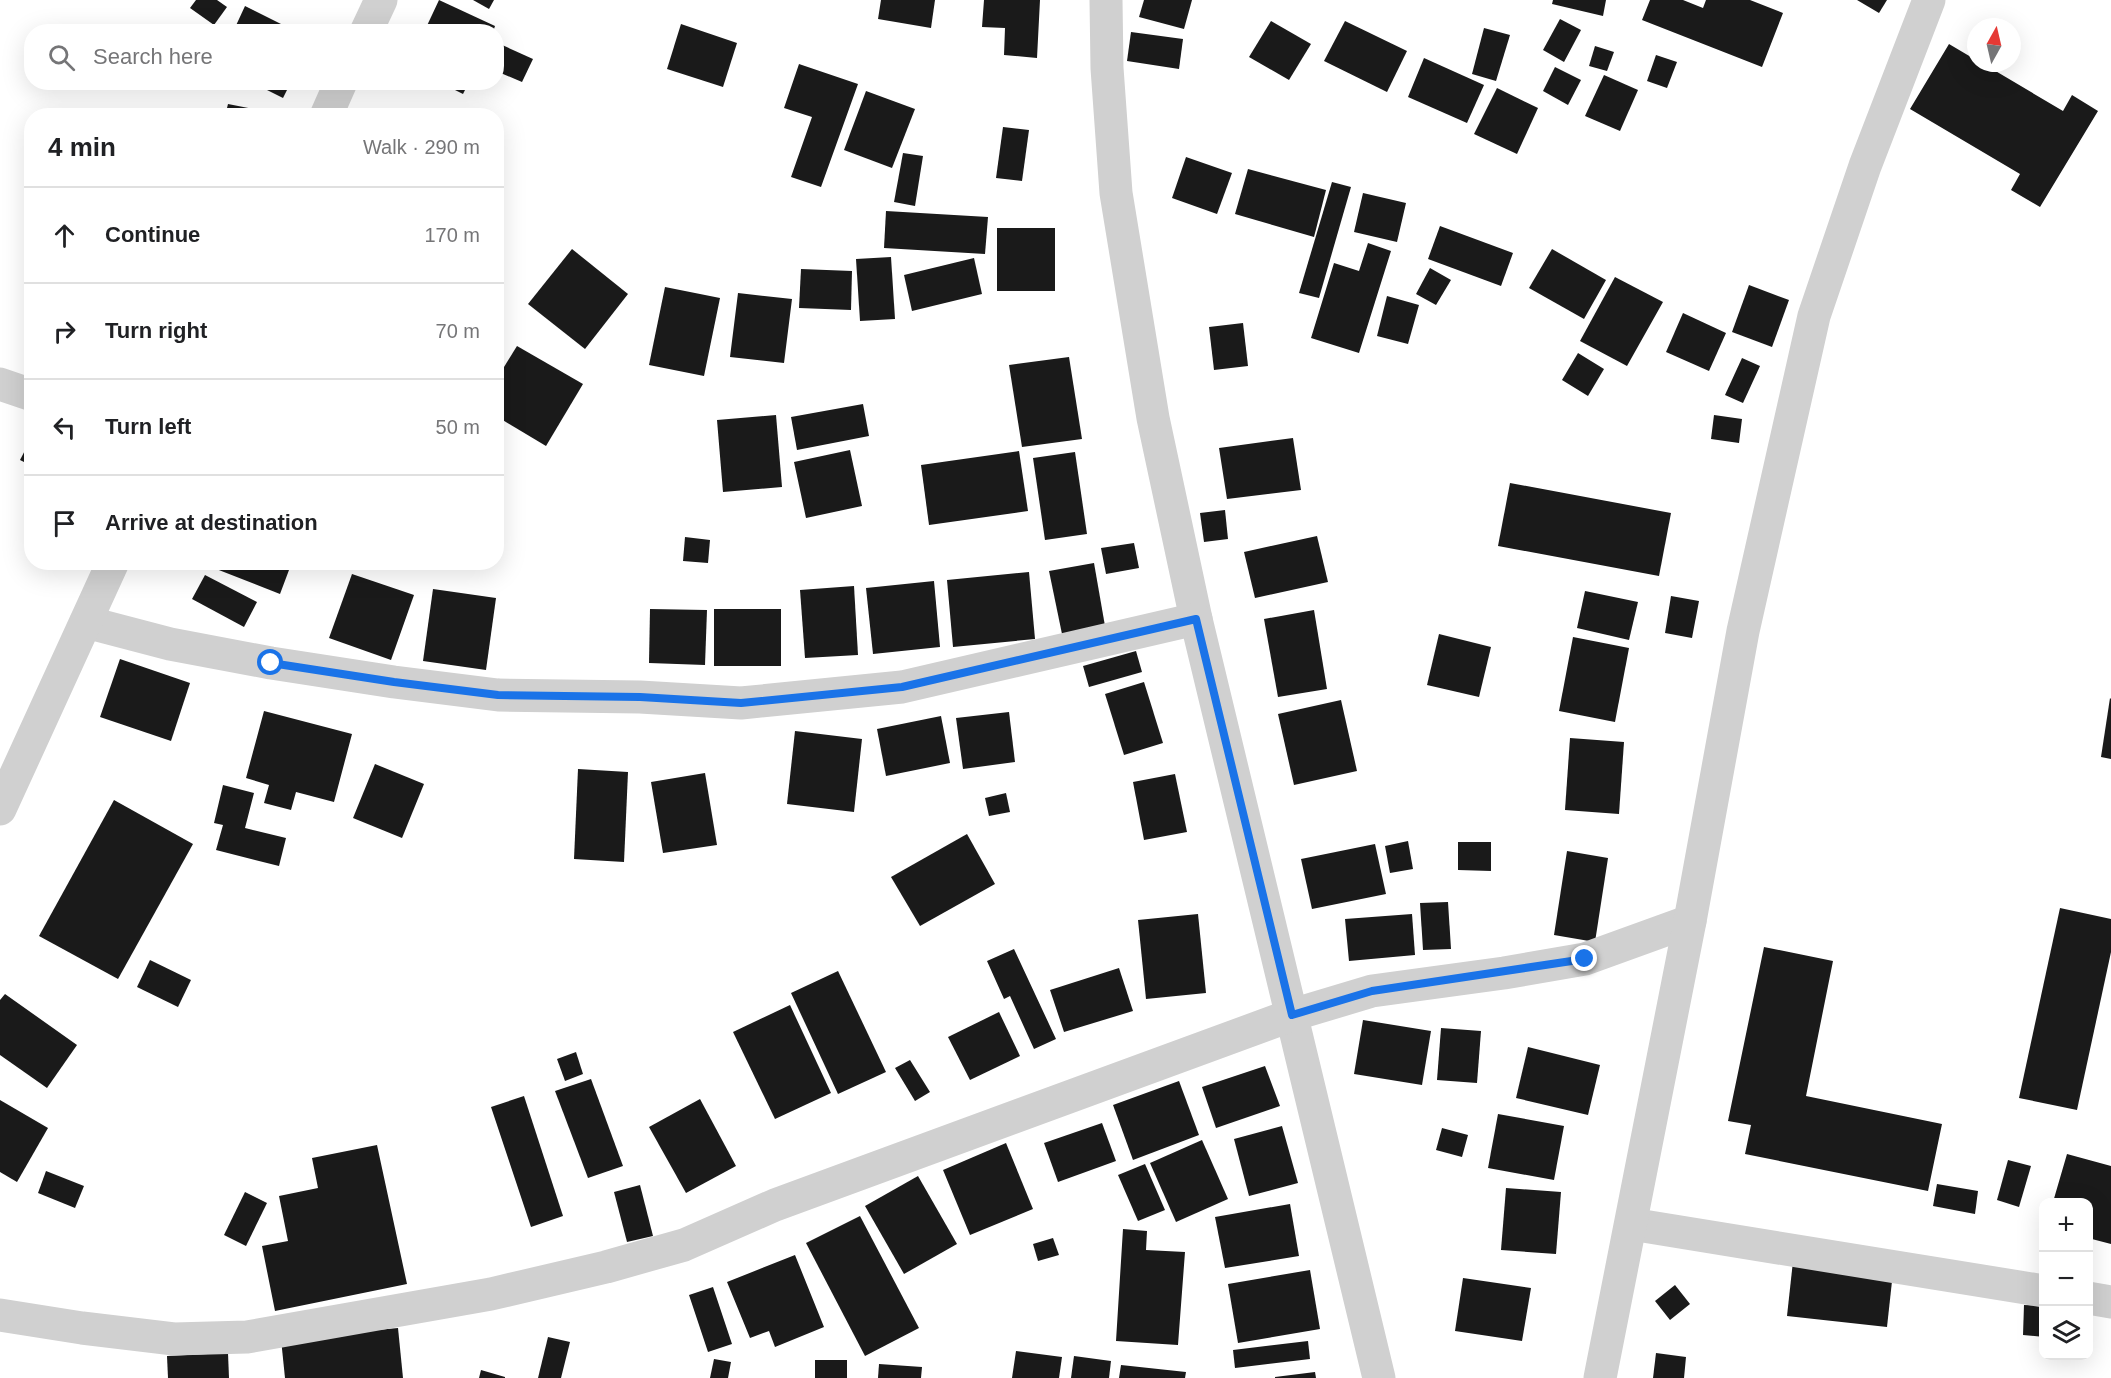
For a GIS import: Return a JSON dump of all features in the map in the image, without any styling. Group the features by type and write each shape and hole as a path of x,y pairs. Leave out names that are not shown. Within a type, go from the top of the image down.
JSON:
{"street":[{"path":"370,24 381,0"},
{"path":"1106,0 1107,68 1116,193 1153,417 1196,619 1379,1378"},
{"path":"1600,1378 1690,921 1743,631 1814,316 1865,166 1929,0"},
{"path":"330,108 337,90"},
{"path":"0,384 24,392"},
{"path":"0,809 109,570"},
{"path":"86,622 170,644 405,684 498,695 640,697 741,703 902,687 1196,619"},
{"path":"0,1315 174,1339 247,1337 491,1294 606,1267 684,1245 776,1205 1292,1015 1372,991 1585,959 1690,921"},
{"path":"1631,1224 2039,1290"},
{"path":"2093,1299 2111,1302"}],"building":[{"path":"196,0 217,0 227,7 215,24 190,8"},
{"path":"439,0 491,24 428,24"},
{"path":"473,0 494,0 489,9"},
{"path":"881,0 935,0 931,28 878,19"},
{"path":"984,0 1040,0 1037,58 1004,55 1005,28 982,27"},
{"path":"1144,0 1192,0 1184,29 1139,17"},
{"path":"1553,0 1606,0 1603,16 1552,4"},
{"path":"1650,0 1683,0 1703,8 1706,0 1750,0 1783,13 1762,67 1642,20"},
{"path":"1857,0 1887,0 1879,13"},
{"path":"245,6 281,24 237,24"},
{"path":"1560,19 1581,30 1564,62 1543,50"},
{"path":"1271,21 1311,44 1289,80 1249,57"},
{"path":"1345,21 1407,51 1387,92 1324,61"},
{"path":"681,24 737,43 723,87 667,69"},
{"path":"1484,28 1510,35 1496,81 1472,74"},
{"path":"1131,32 1183,39 1179,69 1127,61"},
{"path":"1949,44 1967,55 1967,72 1997,72 2063,111 2072,95 2098,111 2040,207 2011,190 2020,174 1910,109"},
{"path":"504,46 533,59 522,82 504,74"},
{"path":"1595,46 1614,52 1607,71 1589,66"},
{"path":"1656,55 1677,62 1667,88 1647,81"},
{"path":"1424,58 1484,85 1467,123 1408,97"},
{"path":"799,64 858,84 821,187 791,177 812,117 784,108"},
{"path":"1555,67 1581,80 1568,105 1543,91"},
{"path":"1604,75 1638,90 1620,131 1585,116"},
{"path":"1497,88 1538,108 1517,154 1474,134"},
{"path":"267,90 287,90 283,98"},
{"path":"866,91 915,109 892,168 844,150"},
{"path":"228,104 249,108 227,108"},
{"path":"1003,127 1029,130 1022,181 996,178"},
{"path":"903,153 923,156 915,206 894,202"},
{"path":"1186,157 1232,173 1217,214 1172,198"},
{"path":"1248,169 1326,190 1314,237 1235,214"},
{"path":"1332,182 1351,187 1319,298 1299,293"},
{"path":"1363,193 1406,203 1397,242 1354,232"},
{"path":"886,211 988,217 985,254 884,248"},
{"path":"1440,226 1513,253 1501,286 1428,259"},
{"path":"997,228 1055,228 1055,291 997,291"},
{"path":"1368,243 1391,251 1359,353 1311,338 1334,263 1359,271"},
{"path":"572,249 628,294 585,349 528,304"},
{"path":"1552,249 1606,280 1584,319 1529,288"},
{"path":"891,257 895,319 860,321 856,259"},
{"path":"974,258 982,294 912,311 904,275"},
{"path":"1430,268 1451,280 1436,305 1416,294"},
{"path":"801,269 852,271 851,310 799,308"},
{"path":"1615,277 1663,302 1627,366 1580,341"},
{"path":"1749,285 1789,300 1772,347 1732,332"},
{"path":"665,287 720,298 704,376 649,365"},
{"path":"738,293 792,299 784,363 730,357"},
{"path":"1387,296 1419,305 1408,344 1377,336"},
{"path":"1683,313 1726,333 1709,371 1666,352"},
{"path":"1243,323 1248,366 1214,370 1209,327"},
{"path":"517,346 583,384 546,446 504,421 504,367"},
{"path":"1578,353 1604,369 1588,396 1562,380"},
{"path":"1069,357 1082,439 1022,447 1009,365"},
{"path":"1742,358 1760,366 1743,403 1725,395"},
{"path":"863,404 869,436 797,450 791,417"},
{"path":"776,415 782,487 723,492 717,420"},
{"path":"1714,415 1742,419 1739,443 1711,439"},
{"path":"1293,438 1301,490 1227,499 1219,448"},
{"path":"850,450 862,506 806,518 794,462"},
{"path":"1019,451 1028,511 929,525 921,465"},
{"path":"1075,452 1087,534 1045,540 1033,458"},
{"path":"1510,483 1671,513 1659,576 1498,546"},
{"path":"1225,510 1228,539 1204,542 1200,513"},
{"path":"1317,536 1328,582 1255,598 1244,552"},
{"path":"685,537 710,540 708,563 683,561"},
{"path":"1134,543 1139,568 1106,574 1101,548"},
{"path":"1094,563 1105,626 1062,634 1049,571"},
{"path":"219,570 289,570 280,594"},
{"path":"1029,572 1035,639 953,647 947,580"},
{"path":"352,574 414,595 391,660 329,638"},
{"path":"205,575 257,602 244,627 192,599"},
{"path":"934,581 940,647 873,654 866,588"},
{"path":"854,586 858,655 805,658 800,590"},
{"path":"433,589 496,598 486,670 423,661"},
{"path":"1585,591 1638,602 1629,640 1577,628"},
{"path":"1671,596 1699,601 1692,638 1665,633"},
{"path":"650,609 707,610 705,665 649,663"},
{"path":"714,609 781,609 781,666 714,666"},
{"path":"1314,610 1327,689 1278,697 1264,619"},
{"path":"1439,634 1491,647 1479,697 1427,685"},
{"path":"1573,637 1629,648 1615,722 1559,711"},
{"path":"1136,651 1142,672 1089,687 1083,666"},
{"path":"120,659 190,683 171,741 100,717"},
{"path":"1144,682 1163,743 1124,755 1105,694"},
{"path":"2111,699 2111,759 2101,757"},
{"path":"1341,700 1357,771 1294,785 1278,714"},
{"path":"264,711 352,734 334,802 296,792 291,810 264,803 269,785 246,778"},
{"path":"1009,712 1015,762 963,769 956,718"},
{"path":"941,716 950,763 886,776 877,729"},
{"path":"795,731 862,739 854,812 787,804"},
{"path":"1570,738 1624,742 1619,814 1565,810"},
{"path":"375,764 424,784 402,838 353,818"},
{"path":"578,769 628,772 624,862 574,859"},
{"path":"705,773 717,845 663,853 651,782"},
{"path":"1175,774 1187,832 1144,840 1133,782"},
{"path":"223,785 254,793 245,828 286,838 279,866 216,850 223,825 214,823"},
{"path":"1006,793 1010,812 989,816 985,798"},
{"path":"114,800 193,844 118,979 39,936"},
{"path":"967,834 995,884 920,926 891,877"},
{"path":"1408,841 1413,869 1390,873 1385,846"},
{"path":"1458,842 1491,842 1491,871 1458,870"},
{"path":"1375,844 1386,894 1312,909 1301,859"},
{"path":"1567,851 1608,858 1595,942 1554,935"},
{"path":"1448,902 1451,949 1423,950 1420,903"},
{"path":"2060,908 2111,919 2111,952 2077,1110 2019,1098"},
{"path":"1198,914 1206,993 1146,999 1138,920"},
{"path":"1412,914 1415,955 1349,961 1345,919"},
{"path":"1764,947 1833,961 1806,1096 1942,1124 1928,1191 1745,1154 1751,1125 1728,1121"},
{"path":"1014,949 1056,1039 1034,1049 1010,996 1004,999 987,961"},
{"path":"150,960 191,980 178,1007 137,987"},
{"path":"1119,968 1133,1011 1064,1032 1050,990"},
{"path":"838,971 886,1072 838,1094 791,993"},
{"path":"5,994 77,1045 47,1088 0,1055 0,1000"},
{"path":"790,1005 831,1093 775,1119 733,1032"},
{"path":"999,1012 1020,1056 970,1080 948,1037"},
{"path":"1363,1020 1431,1031 1422,1085 1354,1074"},
{"path":"1441,1028 1481,1031 1477,1083 1437,1080"},
{"path":"1528,1047 1600,1065 1588,1115 1516,1098"},
{"path":"576,1052 583,1074 565,1081 557,1059"},
{"path":"910,1060 930,1092 915,1101 895,1068"},
{"path":"1265,1066 1280,1106 1216,1128 1202,1087"},
{"path":"591,1079 623,1166 588,1178 555,1091"},
{"path":"1179,1081 1199,1135 1133,1160 1113,1105"},
{"path":"524,1096 563,1216 531,1227 491,1107"},
{"path":"700,1099 736,1166 686,1193 649,1127"},
{"path":"0,1100 48,1128 17,1182 0,1172"},
{"path":"1498,1114 1564,1126 1554,1180 1488,1168"},
{"path":"1102,1123 1116,1161 1058,1182 1044,1143"},
{"path":"1282,1126 1298,1183 1249,1196 1234,1139"},
{"path":"1442,1128 1468,1135 1462,1157 1436,1150"},
{"path":"1202,1140 1228,1199 1176,1222 1150,1163"},
{"path":"1006,1143 1033,1209 970,1235 943,1170"},
{"path":"377,1145 407,1284 275,1311 262,1246 288,1241 279,1196 318,1188 312,1158"},
{"path":"2067,1154 2111,1166 2111,1244 2093,1239 2093,1198 2054,1198"},
{"path":"2008,1160 2031,1166 2019,1207 1997,1200"},
{"path":"1145,1164 1165,1210 1138,1221 1118,1175"},
{"path":"46,1171 84,1186 75,1208 38,1193"},
{"path":"918,1176 957,1244 904,1274 865,1206"},
{"path":"1937,1184 1978,1191 1975,1214 1933,1206"},
{"path":"640,1185 653,1236 627,1242 614,1192"},
{"path":"1506,1188 1561,1192 1556,1254 1501,1250"},
{"path":"245,1192 267,1203 246,1246 224,1235"},
{"path":"1290,1204 1299,1256 1225,1268 1215,1217"},
{"path":"860,1216 919,1328 865,1356 806,1243"},
{"path":"1123,1229 1147,1231 1146,1250 1185,1252 1178,1345 1116,1341"},
{"path":"1053,1238 1059,1255 1038,1261 1033,1244"},
{"path":"795,1255 824,1327 775,1347 769,1331 750,1338 727,1282"},
{"path":"1793,1261 1893,1272 1887,1327 1787,1316"},
{"path":"1310,1270 1320,1329 1238,1343 1228,1284"},
{"path":"1463,1278 1531,1288 1522,1341 1455,1331"},
{"path":"1675,1285 1690,1304 1670,1320 1655,1301"},
{"path":"713,1287 732,1344 708,1352 689,1295"},
{"path":"2024,1305 2039,1306 2039,1337 2023,1335"},
{"path":"398,1328 403,1378 285,1378 281,1339"},
{"path":"548,1337 570,1342 561,1378 538,1378"},
{"path":"1308,1341 1310,1359 1235,1368 1233,1350"},
{"path":"1016,1351 1062,1357 1059,1378 1012,1378"},
{"path":"228,1353 229,1378 168,1378 167,1356"},
{"path":"1656,1353 1686,1357 1684,1378 1653,1378"},
{"path":"1074,1356 1111,1361 1109,1378 1071,1378"},
{"path":"714,1359 731,1362 728,1378 710,1378"},
{"path":"815,1360 847,1360 847,1378 815,1378"},
{"path":"879,1364 922,1367 921,1378 878,1378"},
{"path":"1121,1365 1186,1372 1185,1378 1119,1378"},
{"path":"481,1370 505,1377 505,1378 479,1378"},
{"path":"1315,1372 1316,1378 1275,1378 1275,1377"}],"route":[{"path":"271,663 498,695 640,697 741,703 902,687 1196,619 1292,1015 1372,991 1504,973 1585,959"}]}
